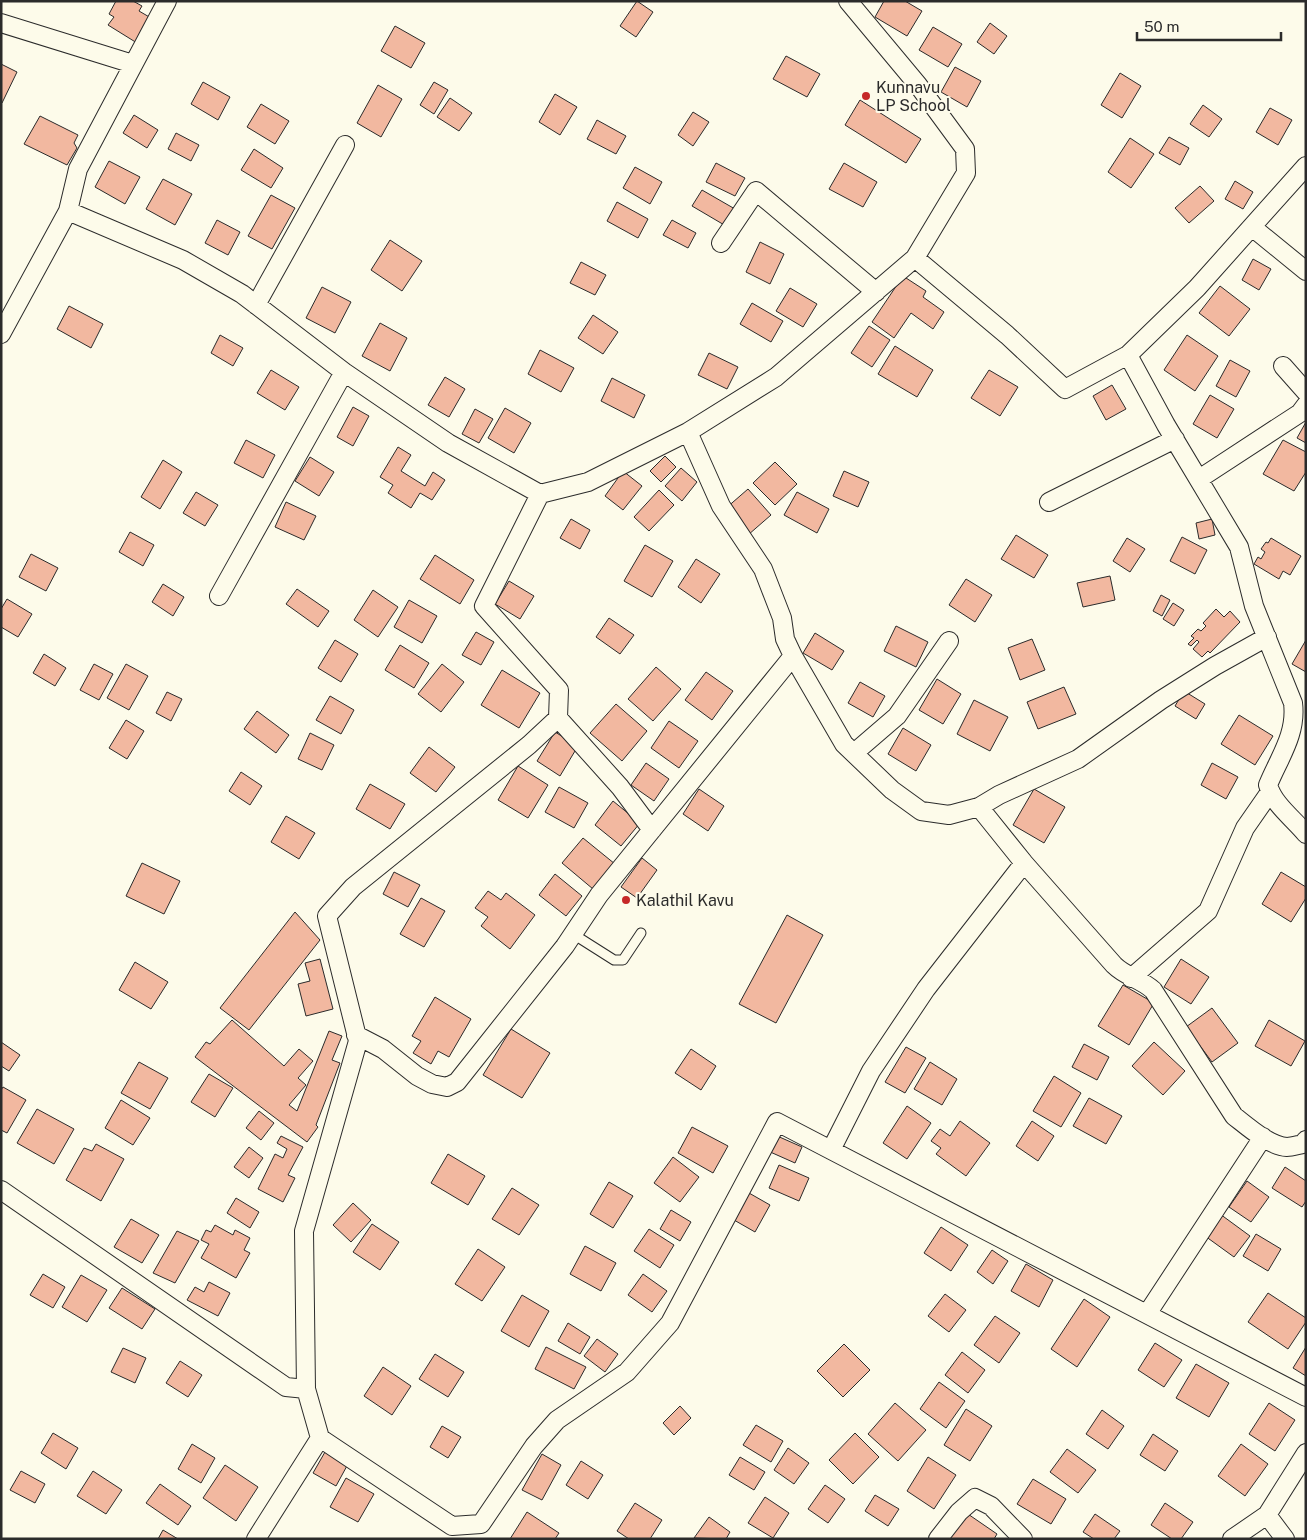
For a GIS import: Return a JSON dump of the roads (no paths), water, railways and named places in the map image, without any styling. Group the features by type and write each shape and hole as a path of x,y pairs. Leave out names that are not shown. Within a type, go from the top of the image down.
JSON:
{"street":[{"path":"1,334 68,211 78,169 167,1"},
{"path":"68,211 183,260 242,294 344,372 448,443 540,494 588,482 688,432 776,377 915,258 966,174 965,149 918,85 848,1"},
{"path":"1,23 133,64"},
{"path":"256,305 345,145"},
{"path":"915,258 1007,336 1065,389 1128,355 1197,288 1306,166"},
{"path":"721,244 756,191 876,292"},
{"path":"1252,227 1306,271"},
{"path":"1128,355 1239,547 1254,606 1267,637 1299,701 1294,713 1293,727 1288,742 1268,785 1270,792 1279,805 1306,834"},
{"path":"1282,366 1306,392"},
{"path":"219,596 344,372"},
{"path":"1199,479 1300,413 1306,405"},
{"path":"688,432 721,506 763,569 782,618 785,639 793,656 844,744 892,790 921,811 949,814 979,807 999,795 1078,759 1161,700 1215,666 1267,637"},
{"path":"1049,502 1175,439"},
{"path":"540,494 484,606 559,690 558,718 620,787 652,830"},
{"path":"854,753 897,716 949,641"},
{"path":"356,1035 383,1049 417,1076 432,1084 447,1087 457,1082 573,934 599,895 793,656"},
{"path":"558,718 529,745 353,887 327,916 358,1041 304,1231 306,1389 320,1438 452,1526 481,1524 534,1446 557,1420 627,1372 670,1323 777,1122 1306,1397"},
{"path":"1131,978 1208,912 1245,828 1270,792"},
{"path":"979,807 1024,863 1114,966 1122,973 1139,980 1153,990 1234,1116 1263,1137 1286,1147 1303,1144 1306,1140"},
{"path":"831,1150 871,1071 926,989 1024,863"},
{"path":"1147,1314 1263,1137"},
{"path":"1,1190 286,1387 306,1389"},
{"path":"256,1539 320,1438"},
{"path":"1232,1539 1267,1515 1306,1453"},
{"path":"938,1539 958,1512 975,1498 991,1506 1023,1539"},
{"path":"1267,1515 1285,1539"}],"lane":[{"path":"573,934 614,960 622,960 640,933"}],"place":[{"name":"Kunnavu LP School","path":"866,96"},
{"name":"Kalathil Kavu","path":"626,900"}]}
